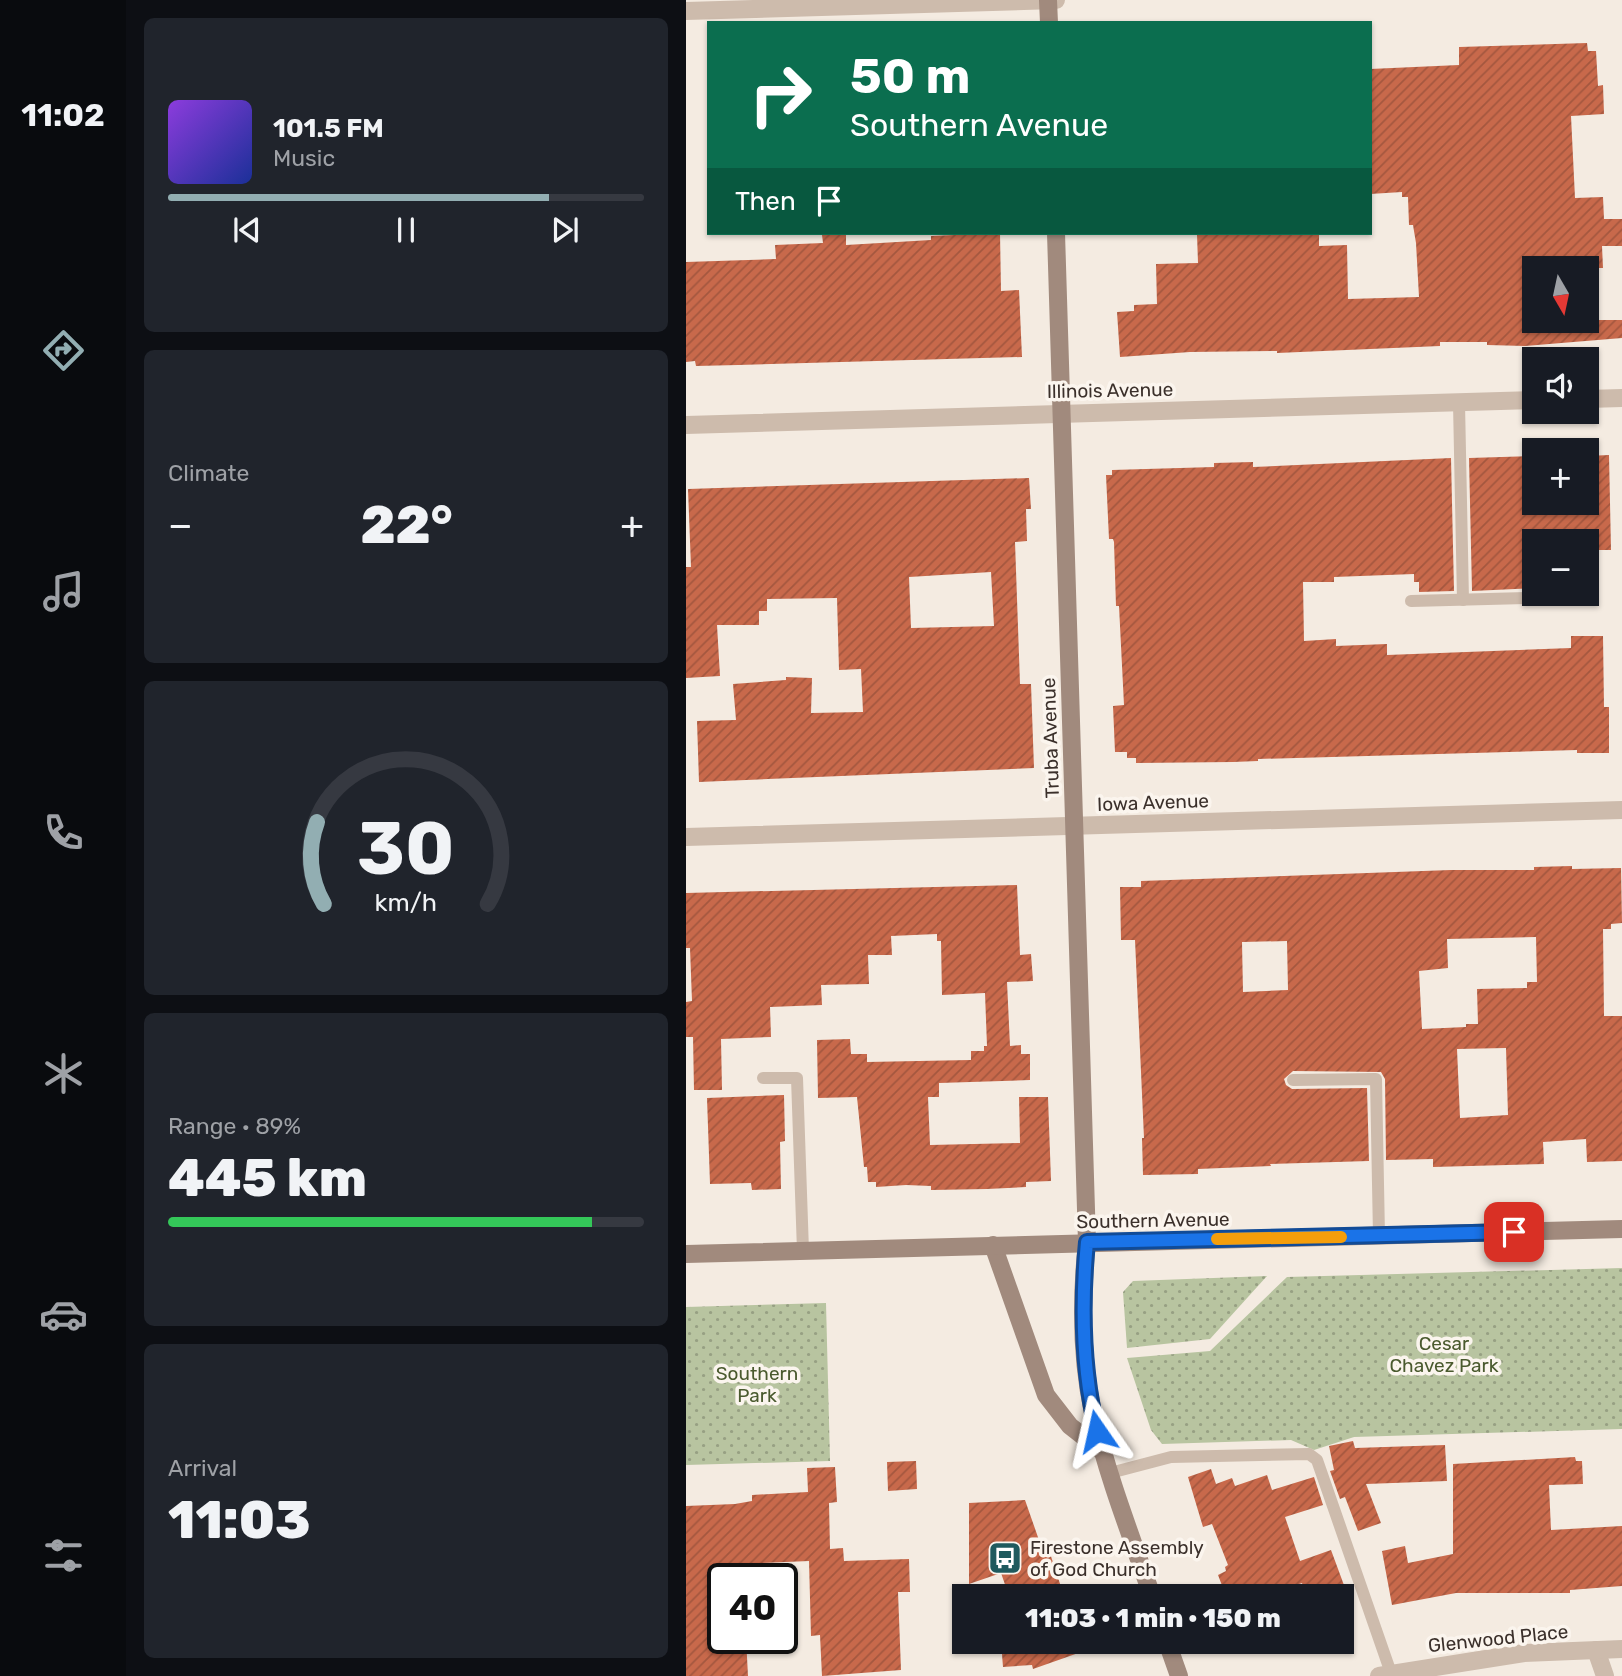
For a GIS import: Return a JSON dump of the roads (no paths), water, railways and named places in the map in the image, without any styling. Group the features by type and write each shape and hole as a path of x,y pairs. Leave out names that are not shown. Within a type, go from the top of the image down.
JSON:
{"street":[{"path":"1048,0 1049,21"},
{"path":"686,11 1056,0"},
{"name":"Truba Avenue","path":"1056,235 1087,1242 1083,1285 1086,1365 1102,1451 1148,1584"},
{"path":"1599,399 1622,398"},
{"name":"Illinois Avenue","path":"686,425 1522,401"},
{"name":"Iowa Avenue","path":"686,838 1622,810"},
{"name":"Southern Avenue","path":"686,1254 1622,1229"},
{"path":"993,1245 1046,1395 1069,1426 1102,1451"},
{"name":"Glenwood Place","path":"1387,1675 1524,1653 1622,1649"},
{"path":"1596,1650 1605,1676"},
{"path":"1171,1654 1179,1676"}],"lane":[{"path":"1459,403 1463,600"},
{"path":"1411,601 1522,598"},
{"path":"763,1078 797,1078 803,1251"},
{"path":"1293,1080 1376,1079 1379,1236"},
{"path":"1110,1473 1171,1457 1309,1454 1317,1460 1387,1675"}],"place":[{"name":"Firestone Assembly of God Church","path":"1005,1558"}],"park label":[{"name":"Cesar Chavez Park","path":"1444,1354"},
{"name":"Southern Park","path":"757,1384"}]}
